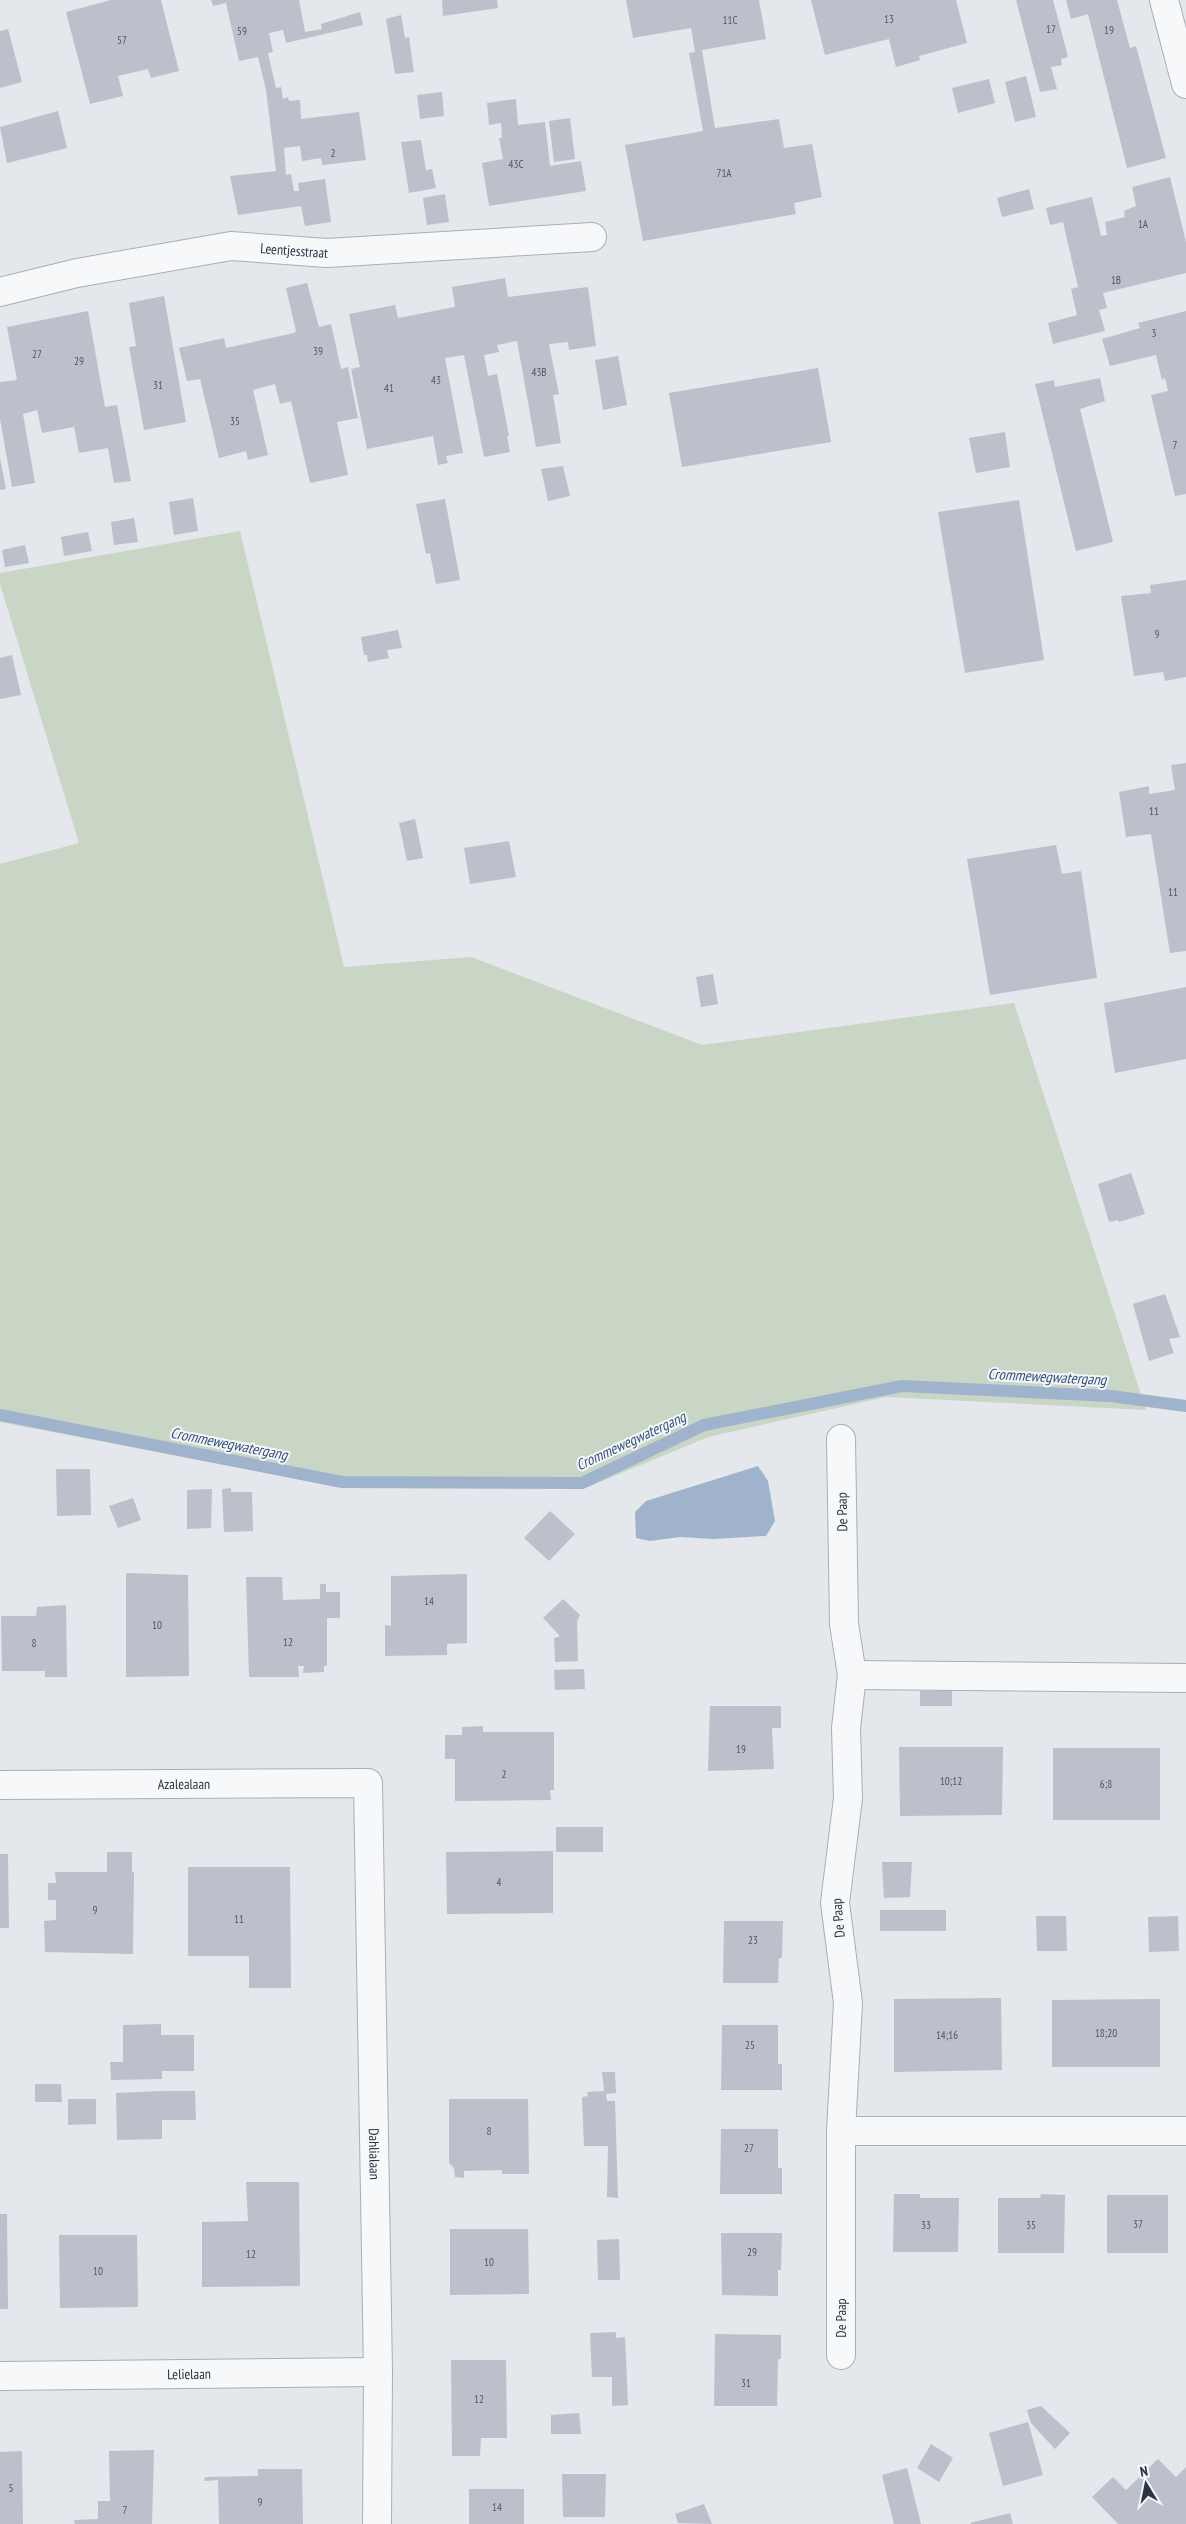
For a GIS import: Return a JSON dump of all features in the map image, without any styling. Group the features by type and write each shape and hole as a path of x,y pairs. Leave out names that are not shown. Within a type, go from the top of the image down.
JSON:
{"street":[{"path":"1164,0 1186,84"},
{"name":"Leentjesstraat","path":"0,292 77,273 231,246 326,253 592,237"},
{"name":"De Paap","path":"841,1439 844,1624 852,1675 846,1728 848,1798 834,1903 848,2002 841,2131 841,2354"},
{"path":"852,1675 1186,1678"},
{"name":"Azalealaan","path":"0,1785 368,1783"},
{"name":"Dahlialaan","path":"368,1783 378,2372 377,2524"},
{"path":"841,2131 1186,2131"},
{"name":"Lelielaan","path":"0,2376 378,2372"}],"green space":[{"path":"240,531 344,967 471,957 702,1045 1014,1003 1146,1410 886,1397 708,1437 588,1487 340,1487 0,1422 0,864 79,843 0,584 0,573"}],"water":[{"path":"758,1466 768,1481 775,1521 766,1536 713,1539 680,1537 650,1541 636,1538 635,1512 646,1501"}],"building":[{"path":"111,0 161,0 179,71 151,78 148,69 118,76 123,96 90,104 66,12"},
{"path":"211,0 299,0 305,32 322,29 321,24 360,12 363,25 286,43 283,30 269,33 273,52 268,53 276,88 281,87 283,99 288,97 289,101 300,100 301,119 359,112 366,160 322,165 321,158 302,161 300,146 284,148 286,175 291,174 294,191 299,191 298,183 325,179 331,222 305,226 301,206 238,215 230,176 276,171 266,90 258,57 239,61 226,3 213,6"},
{"path":"442,0 497,0 498,8 443,16"},
{"path":"626,0 759,0 766,39 702,50 715,128 779,119 784,148 812,144 822,197 794,203 796,214 643,241 625,145 703,131 689,53 695,52 691,28 633,38"},
{"path":"811,0 956,0 967,43 919,56 920,60 896,67 889,39 825,55"},
{"path":"1016,0 1053,0 1068,57 1061,59 1062,65 1051,67 1057,89 1040,92"},
{"path":"1066,0 1117,0 1130,48 1136,46 1166,158 1127,168 1088,14 1071,19"},
{"path":"401,15 405,38 409,37 414,72 395,74 386,19"},
{"path":"8,29 22,82 0,88 0,31"},
{"path":"1026,76 1036,117 1015,122 1005,82"},
{"path":"989,79 995,103 958,113 952,88"},
{"path":"442,92 444,116 420,119 417,95"},
{"path":"516,99 518,125 545,122 550,166 581,161 586,191 489,206 482,163 503,159 499,138 502,138 501,123 489,125 487,103"},
{"path":"58,111 67,148 7,163 0,127"},
{"path":"570,118 575,159 554,162 549,121"},
{"path":"421,140 426,170 432,169 436,188 409,193 401,142"},
{"path":"1170,177 1186,242 1186,273 1103,293 1107,308 1099,310 1105,331 1053,344 1048,323 1077,315 1071,289 1078,287 1063,222 1050,225 1046,208 1092,197 1101,236 1107,235 1105,222 1125,217 1124,211 1136,206 1132,187"},
{"path":"1029,189 1034,209 1002,217 997,198"},
{"path":"445,194 449,222 427,225 423,198"},
{"path":"505,278 508,297 588,287 596,346 569,350 568,342 549,344 559,394 553,395 561,443 536,447 517,341 497,345 499,352 484,355 488,376 497,374 509,436 507,436 510,452 484,457 464,355 445,358 463,453 446,456 448,463 438,465 433,436 367,449 351,369 360,367 349,314 395,305 398,318 455,307 452,287"},
{"path":"307,283 319,327 331,324 341,369 348,367 358,418 337,422 348,475 310,483 291,401 280,404 275,384 253,390 268,455 248,460 246,451 219,458 200,379 187,381 179,348 224,338 226,348 294,333 296,331 286,288"},
{"path":"164,296 186,422 144,430 129,347 136,346 129,303"},
{"path":"88,311 105,407 117,405 131,481 114,483 108,448 79,453 74,427 42,433 37,410 23,414 35,483 12,487 0,419 0,382 17,380 7,327"},
{"path":"1186,311 1186,494 1175,496 1151,395 1168,391 1165,378 1162,380 1156,355 1110,366 1102,339 1140,328 1138,323"},
{"path":"618,356 627,405 603,410 595,360"},
{"path":"818,368 831,442 682,467 669,393"},
{"path":"1100,378 1105,401 1080,409 1113,542 1076,551 1035,384 1054,380 1055,387"},
{"path":"1005,432 1010,467 976,473 969,438"},
{"path":"0,458 6,489 0,490"},
{"path":"563,466 570,496 548,501 541,469"},
{"path":"193,498 198,531 174,535 169,502"},
{"path":"445,499 460,580 436,584 430,553 426,554 416,504"},
{"path":"1019,500 1044,660 965,673 938,512"},
{"path":"134,518 138,542 114,545 111,522"},
{"path":"88,532 92,551 64,556 61,537"},
{"path":"25,545 29,563 5,567 2,550"},
{"path":"1186,580 1186,677 1165,681 1163,672 1134,676 1121,596 1151,593 1150,585"},
{"path":"398,630 402,648 387,650 389,658 368,662 367,655 364,655 361,637"},
{"path":"12,655 21,695 0,699 0,658"},
{"path":"1186,763 1186,951 1170,953 1151,834 1126,837 1119,792 1149,786 1149,794 1175,790 1171,765"},
{"path":"415,819 423,858 407,861 399,823"},
{"path":"509,841 516,877 470,884 464,848"},
{"path":"1056,845 1062,874 1081,871 1097,978 990,995 967,859"},
{"path":"713,974 718,1004 701,1007 696,977"},
{"path":"1186,987 1186,1059 1115,1073 1104,1003"},
{"path":"1131,1173 1145,1214 1119,1222 1118,1220 1109,1222 1098,1184"},
{"path":"1165,1294 1180,1337 1169,1339 1174,1353 1149,1361 1133,1304"},
{"path":"56,1469 90,1469 91,1515 57,1516"},
{"path":"231,1488 231,1492 252,1492 253,1531 224,1532 222,1489"},
{"path":"212,1489 211,1528 187,1529 187,1490"},
{"path":"133,1498 141,1520 118,1528 109,1506"},
{"path":"550,1511 575,1534 549,1561 524,1538"},
{"path":"126,1573 188,1575 189,1676 126,1677"},
{"path":"467,1574 467,1643 447,1644 447,1655 385,1656 385,1625 391,1626 391,1576"},
{"path":"246,1577 282,1577 283,1600 320,1599 320,1584 326,1584 326,1592 340,1592 340,1618 327,1618 327,1666 324,1666 324,1672 303,1673 304,1666 298,1666 299,1677 249,1677"},
{"path":"563,1599 580,1615 577,1621 578,1661 555,1662 554,1638 559,1637 559,1635 543,1618"},
{"path":"66,1605 67,1677 45,1677 45,1671 2,1671 1,1616 36,1616 37,1607"},
{"path":"584,1669 585,1689 555,1690 554,1670"},
{"path":"952,1690 952,1706 920,1706 920,1691"},
{"path":"710,1706 781,1706 781,1728 772,1728 774,1769 708,1771"},
{"path":"483,1726 483,1732 554,1732 554,1790 550,1790 551,1800 455,1801 455,1759 445,1759 445,1735 462,1735 462,1727"},
{"path":"899,1747 1003,1747 1002,1815 900,1816"},
{"path":"1053,1748 1160,1748 1160,1820 1053,1820"},
{"path":"556,1827 603,1827 603,1852 556,1852"},
{"path":"553,1851 553,1913 447,1914 446,1852"},
{"path":"107,1852 132,1852 132,1872 134,1872 133,1954 45,1952 44,1921 56,1920 56,1900 48,1900 48,1883 56,1883 55,1872 107,1872"},
{"path":"0,1854 8,1854 9,1928 0,1928"},
{"path":"882,1862 912,1862 910,1897 884,1898"},
{"path":"188,1867 290,1867 291,1988 249,1988 249,1956 188,1956"},
{"path":"880,1910 946,1910 946,1931 880,1931"},
{"path":"1036,1916 1066,1916 1067,1951 1037,1951"},
{"path":"1178,1916 1179,1951 1149,1952 1148,1917"},
{"path":"724,1921 783,1921 782,1958 779,1958 778,1983 723,1983"},
{"path":"1001,1998 1002,2070 894,2072 894,1999"},
{"path":"1160,1999 1160,2067 1052,2067 1052,2000"},
{"path":"161,2024 161,2035 194,2035 194,2071 162,2071 162,2079 111,2080 110,2062 123,2062 123,2025"},
{"path":"722,2025 778,2025 778,2064 782,2064 782,2090 721,2090"},
{"path":"602,2072 615,2072 616,2093 606,2094 607,2101 615,2101 618,2198 607,2197 608,2146 584,2146 582,2097 588,2096 587,2092 604,2091"},
{"path":"35,2084 61,2084 62,2102 35,2102"},
{"path":"195,2091 196,2120 162,2120 162,2139 117,2140 116,2093"},
{"path":"68,2099 96,2099 96,2124 68,2125"},
{"path":"449,2099 528,2099 529,2174 502,2174 502,2170 464,2171 464,2178 455,2177 454,2168 449,2163"},
{"path":"721,2129 778,2129 778,2168 782,2168 782,2194 720,2194"},
{"path":"246,2182 299,2182 300,2286 202,2287 202,2222 248,2221"},
{"path":"894,2194 920,2194 920,2198 959,2198 958,2252 893,2252"},
{"path":"1041,2194 1065,2195 1064,2253 998,2253 998,2198 1040,2198"},
{"path":"1107,2195 1168,2195 1168,2253 1107,2253"},
{"path":"0,2214 7,2214 8,2309 0,2309"},
{"path":"450,2229 528,2229 529,2294 450,2295"},
{"path":"721,2233 782,2233 781,2270 778,2270 778,2296 722,2295"},
{"path":"59,2235 137,2235 138,2307 60,2308"},
{"path":"619,2239 620,2280 598,2280 597,2240"},
{"path":"616,2332 616,2338 625,2337 628,2405 612,2406 612,2377 592,2377 590,2333"},
{"path":"715,2334 781,2335 781,2359 778,2359 777,2406 714,2406"},
{"path":"451,2360 506,2360 507,2438 481,2438 480,2456 452,2456"},
{"path":"1041,2406 1070,2433 1055,2449 1031,2423 1027,2410"},
{"path":"579,2413 581,2434 551,2434 551,2415"},
{"path":"1028,2422 1043,2475 1003,2486 989,2433"},
{"path":"931,2444 953,2458 939,2482 917,2468"},
{"path":"154,2450 152,2524 75,2524 74,2520 98,2519 98,2501 110,2501 109,2451"},
{"path":"22,2451 23,2524 0,2524 0,2452"},
{"path":"1158,2459 1176,2477 1186,2467 1186,2524 1118,2524 1092,2497 1113,2477 1126,2490"},
{"path":"907,2468 921,2524 894,2524 882,2475"},
{"path":"258,2469 302,2469 303,2524 219,2524 218,2480 204,2481 205,2477 258,2476"},
{"path":"562,2474 606,2474 605,2517 563,2517"},
{"path":"469,2489 524,2489 524,2524 469,2524"},
{"path":"704,2504 712,2524 678,2523 675,2514"},
{"path":"1010,2513 1013,2524 970,2523"}],"waterway":[{"name":"Crommewegwatergang","path":"0,1415 342,1482 582,1483 704,1425 902,1386 1111,1396 1186,1406"}]}
